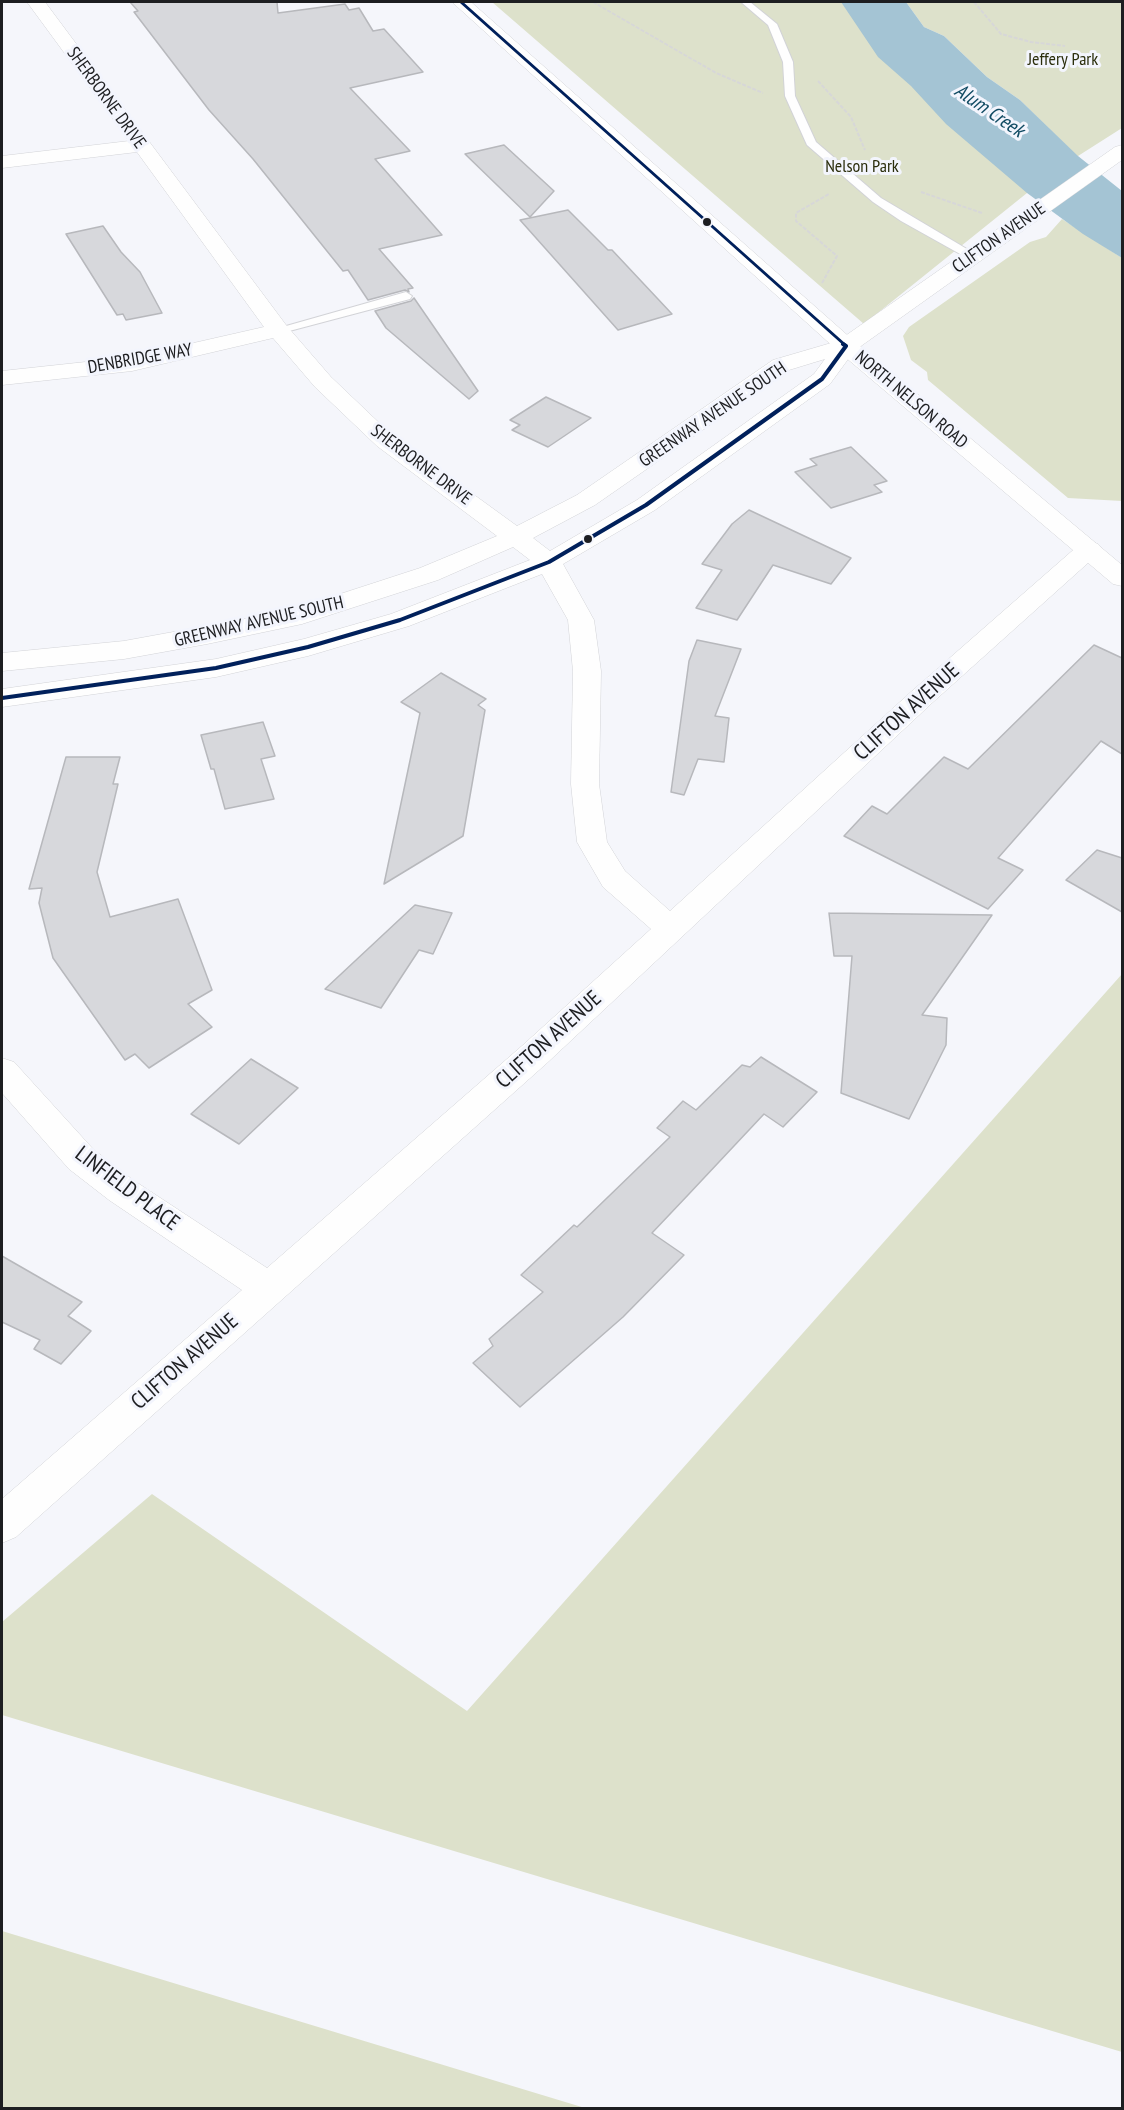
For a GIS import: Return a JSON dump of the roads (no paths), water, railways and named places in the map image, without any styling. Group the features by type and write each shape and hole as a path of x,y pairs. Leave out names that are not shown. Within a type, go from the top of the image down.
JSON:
{"street":[{"name":"SHERBORNE DRIVE","path":"36,2 140,146 278,330 323,382 385,441 549,562 581,620 587,671 585,784 592,842 614,879 671,929"},
{"name":"NORTH NELSON ROAD","path":"461,2 846,346 1122,578"},
{"path":"2,162 140,146"},
{"name":"CLIFTON AVENUE","path":"846,346 1122,151"},
{"name":"DENBRIDGE WAY","path":"2,378 132,364 278,330"},
{"name":"GREENWAY AVENUE SOUTH","path":"2,662 124,650 207,636 293,618 429,574 516,537 586,500 781,365 846,346"},
{"name":"GREENWAY AVENUE SOUTH","path":"2,698 205,670 308,647 400,620 549,562 646,505 822,379 846,346"},
{"name":"CLIFTON AVENUE","path":"2,1524 536,1054 922,697 1089,549"},
{"name":"LINFIELD PLACE","path":"2,1071 81,1159 121,1190 269,1288"}],"lane":[{"path":"745,2 772,24 788,62 790,96 812,143 859,184 905,219 973,257"},
{"path":"278,330 406,296"}],"water":[{"name":"Alum Creek","path":"841,2 906,2 924,27 944,36 987,77 1020,100 1078,156 1122,191 1122,258 1083,234 1027,193 946,124 911,86 878,57"}],"park label":[{"name":"Jeffery Park","path":"1063,60"},
{"name":"Nelson Park","path":"862,167"}]}
